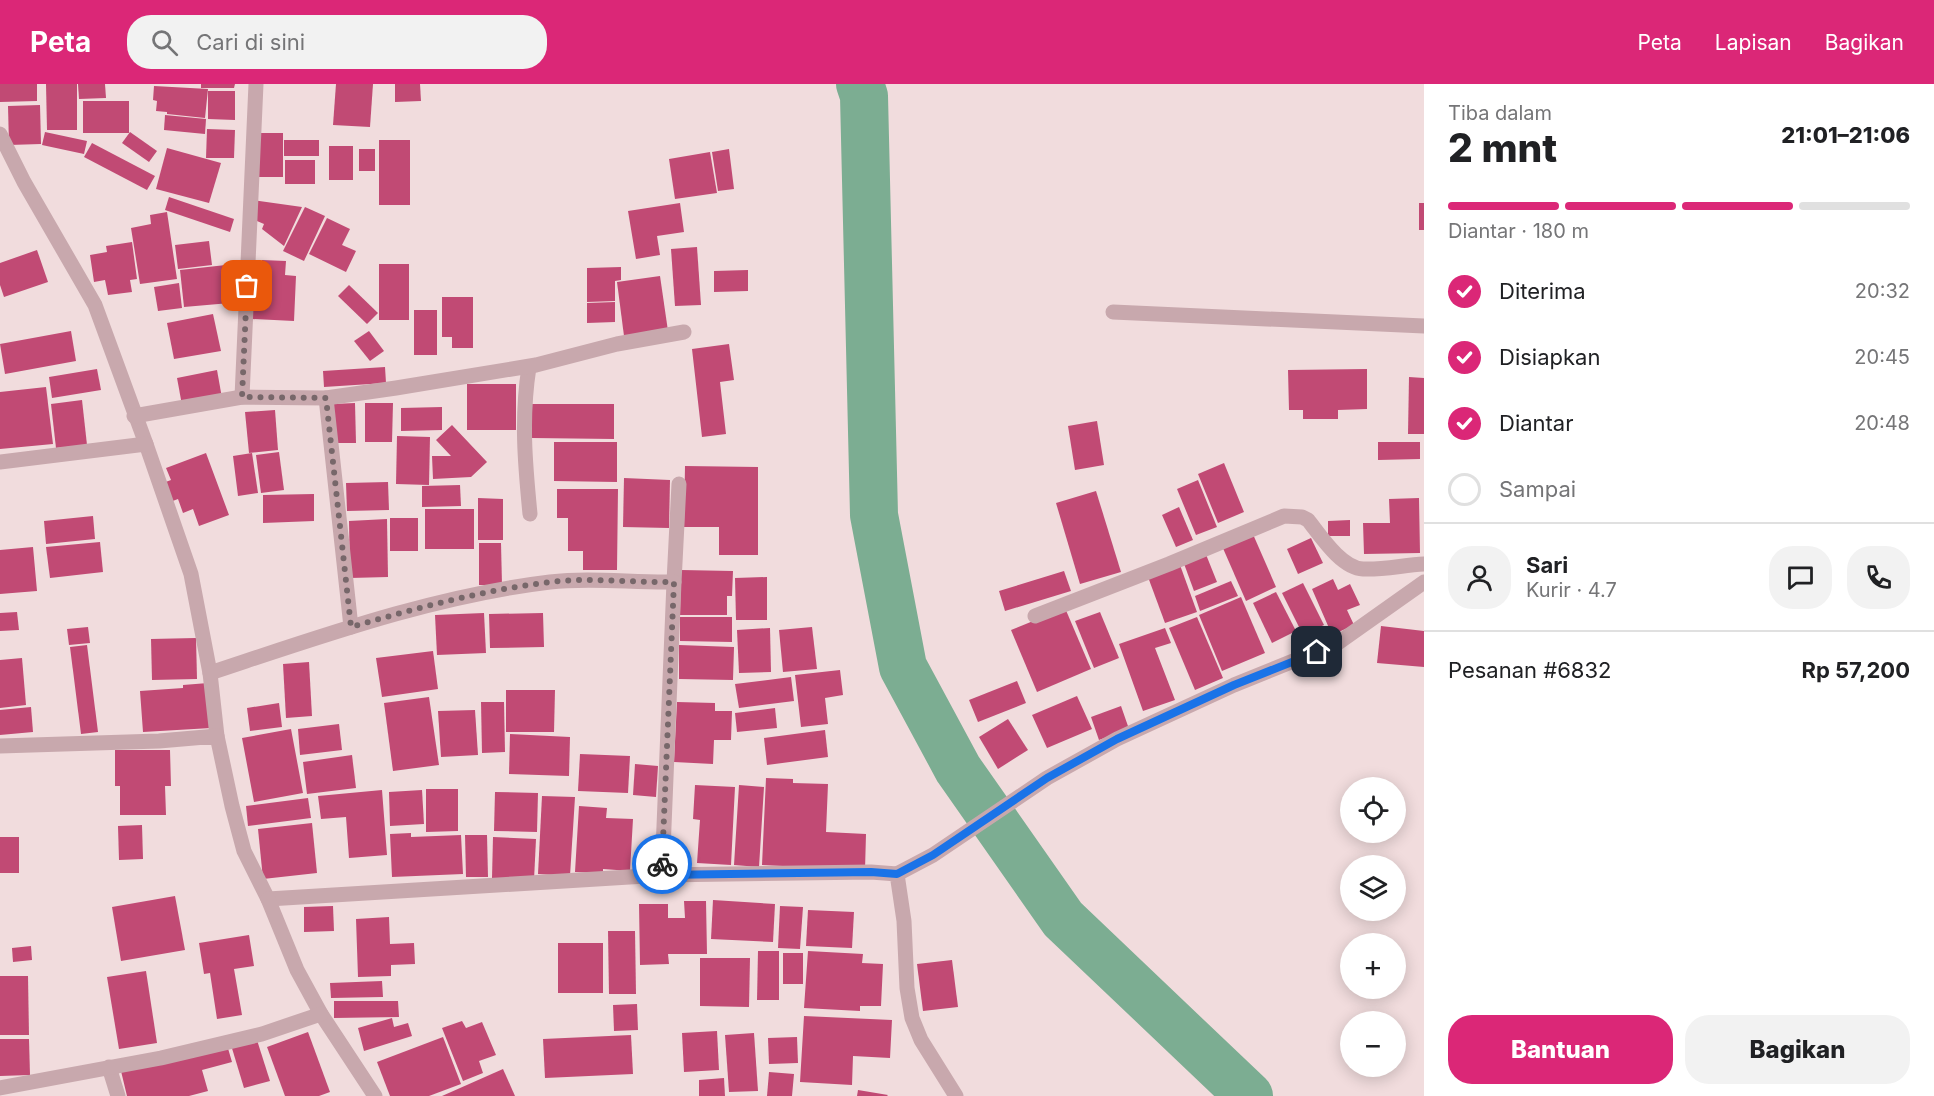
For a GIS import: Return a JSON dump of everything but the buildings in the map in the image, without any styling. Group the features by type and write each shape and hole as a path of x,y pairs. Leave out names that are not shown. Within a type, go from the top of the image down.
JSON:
{"street":[{"path":"242,397 255,84"},
{"path":"0,134 24,182 95,305 191,574 210,673 217,736 244,851 268,899 297,970 321,1014 375,1096"},
{"path":"1113,312 1424,326"},
{"path":"134,416 242,397 326,398 529,367 617,344 684,332"},
{"path":"529,367 523,446 530,514"},
{"path":"326,398 351,627"},
{"path":"0,462 146,444"},
{"path":"662,875 679,484"},
{"path":"1035,616 1284,516 1302,517 1308,520 1334,553 1361,569 1424,564"},
{"path":"210,673 351,627 447,600 496,590 553,582 596,580 674,582"},
{"path":"268,899 662,875 871,872 897,874 933,855 1047,778 1117,739 1234,685 1338,643 1424,582"},
{"path":"0,746 159,741 217,736"},
{"path":"897,874 904,921 907,988 912,1018 921,1040 956,1096"},
{"path":"0,1088 161,1058 262,1034 321,1014"},
{"path":"109,1067 118,1096"}],"waterway":[{"path":"860,84 864,96 874,515 903,667 958,769 1063,919 1249,1096"}],"way so far":[{"path":"247,286 242,397 326,398 351,627 447,600 553,582 596,580 674,582 662,864"}],"route":[{"path":"662,864 662,875 871,872 897,874 933,855 1047,778 1117,739 1234,685 1317,652"}]}
